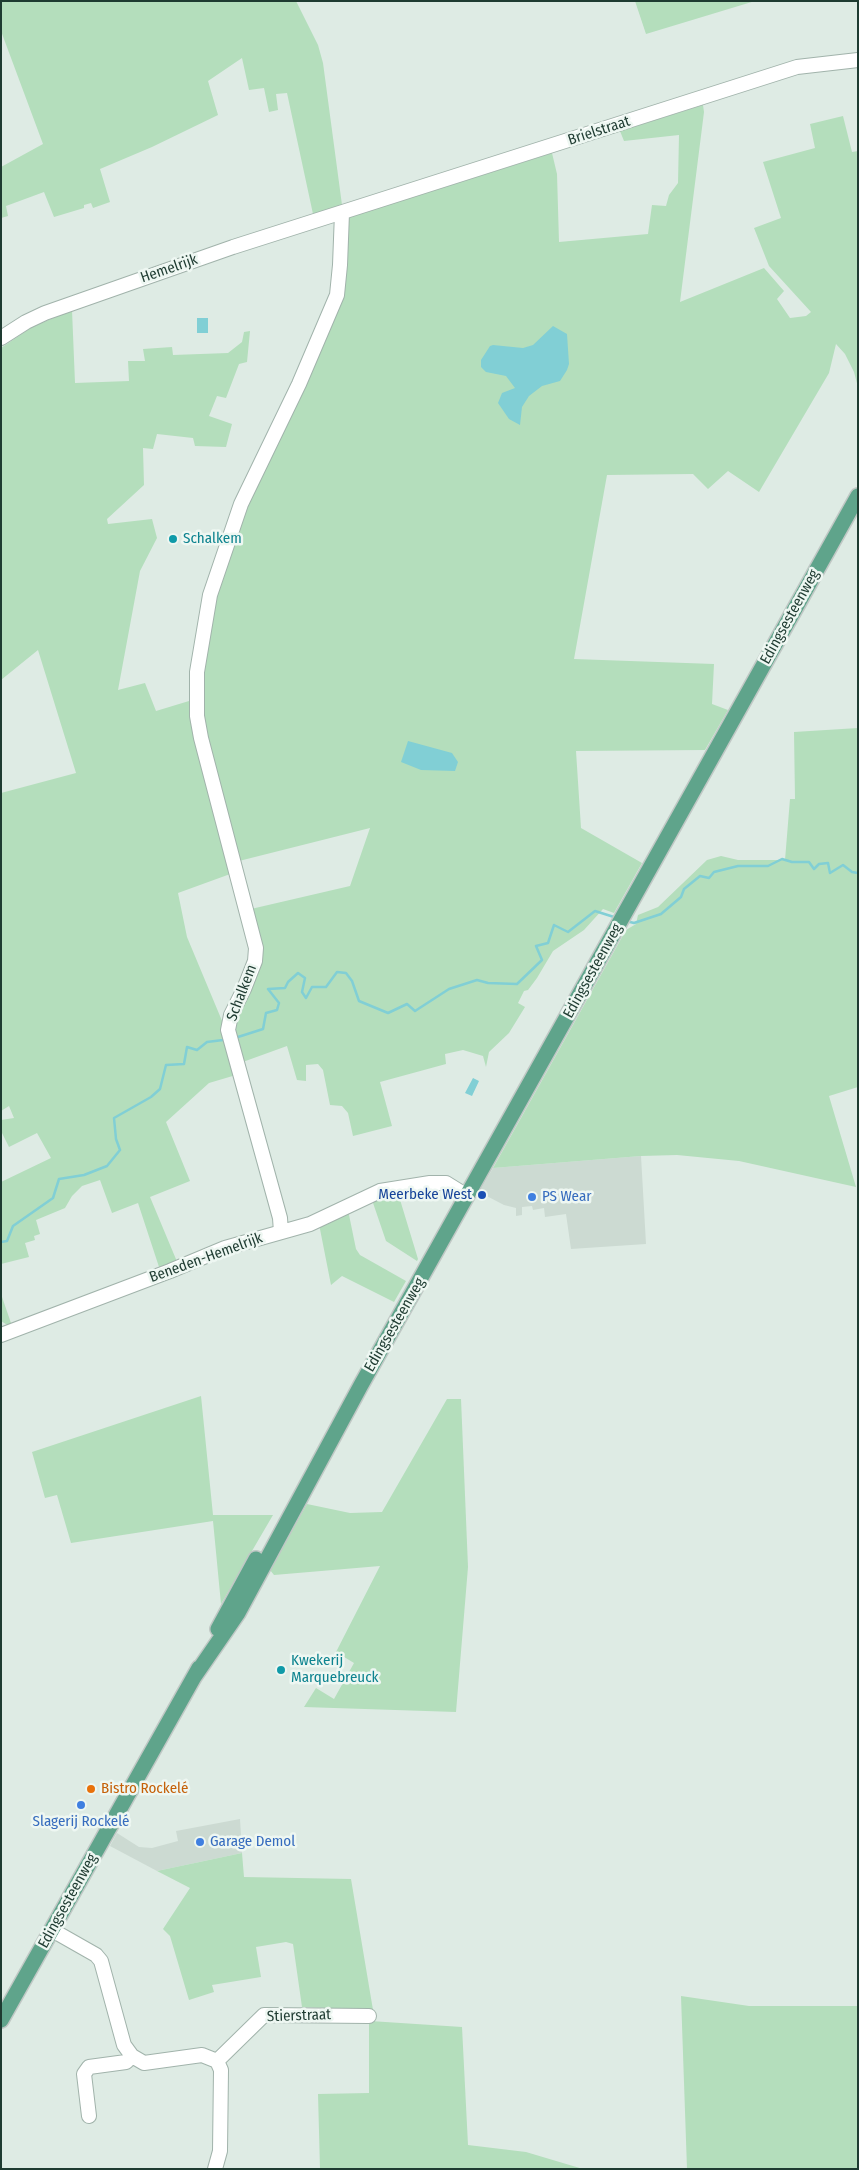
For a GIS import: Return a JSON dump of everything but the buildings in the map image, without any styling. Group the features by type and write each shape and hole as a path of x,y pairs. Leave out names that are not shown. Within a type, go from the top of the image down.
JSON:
{"main road":[{"name":"Edingsesteenweg","path":"1,2020 194,1677 238,1613 327,1446 858,496"}],"street":[{"name":"Brielstraat","path":"342,213 797,67 858,60"},
{"name":"Hemelrijk","path":"1,338 45,313 233,247 342,213"},
{"name":"Schalkem","path":"281,1232 280,1218 228,1030 231,1015 255,961 256,948 201,738 198,716 197,672 208,600 246,490 299,384 337,295 342,213"},
{"name":"Beneden-Hemelrijk","path":"1,1334 126,1288 225,1248 310,1224 380,1191 430,1182 446,1183 467,1196"},
{"path":"52,1930 96,1956 101,1961 124,2045 132,2056 144,2063 202,2055 217,2061 221,2070 220,2151 215,2169"},
{"name":"Stierstraat","path":"217,2061 264,2014 369,2016"},
{"path":"88,2116 84,2074 89,2067 126,2062 132,2056"}],"shaded area":[{"path":"641,1156 646,1244 571,1249 566,1214 545,1217 544,1208 533,1210 532,1206 522,1207 522,1215 516,1216 516,1208 504,1205 479,1192 493,1168"},
{"path":"240,1819 242,1853 157,1871 110,1846 117,1833 139,1847 152,1848 178,1841 176,1831"}],"green space":[{"path":"1,1 296,1 318,45 323,63 342,205 313,214 287,93 276,94 278,110 269,112 264,88 249,90 242,58 208,81 218,115 152,147 100,169 110,202 93,208 91,203 84,205 84,208 54,217 44,192 6,206 8,216 1,218 1,167 43,144 1,31"},
{"path":"635,1 755,1 646,34"},
{"path":"703,105 704,112 680,302 764,268 784,291 777,299 790,318 806,316 811,312 769,266 754,228 781,218 763,162 815,148 810,124 843,116 852,152 858,151 858,387 854,372 845,354 836,344 829,373 759,492 728,471 708,489 693,474 607,475 574,659 714,664 712,704 728,710 705,750 576,751 581,828 642,863 614,913 603,909 584,930 553,951 537,978 528,990 524,991 518,1003 525,1007 509,1033 489,1052 486,1067 483,1056 463,1050 445,1054 446,1064 380,1082 392,1126 353,1136 348,1113 342,1106 330,1105 323,1070 318,1064 306,1065 306,1081 297,1080 287,1046 240,1063 234,1036 237,1015 262,963 251,909 350,886 370,828 239,861 202,715 204,661 216,590 251,493 339,297 347,218 552,153 557,174 559,242 648,234 652,205 666,206 669,195 678,183 679,135 624,141 620,131"},
{"path":"72,310 75,383 129,381 128,361 145,361 143,349 172,347 173,355 228,353 242,342 244,332 250,331 247,362 239,364 226,398 217,396 209,416 232,424 226,447 195,446 193,438 157,434 153,449 143,448 144,485 107,519 108,524 152,519 157,538 140,571 118,690 145,683 156,711 195,701 233,873 178,893 187,937 225,1028 236,1075 209,1083 166,1122 190,1181 150,1197 178,1264 160,1270 138,1203 112,1213 100,1180 82,1186 72,1196 65,1208 36,1220 40,1234 34,1236 35,1240 25,1243 29,1257 1,1264 1,1182 51,1158 37,1133 9,1147 1,1131 1,1120 14,1118 9,1106 1,1111 1,793 76,773 38,650 1,680 1,348 32,327"},
{"path":"858,728 858,1087 829,1096 856,1187 739,1161 677,1155 641,1156 493,1168 626,930 636,924 638,915 658,907 707,860 721,856 738,860 785,860 790,799 795,799 794,732"},
{"path":"398,1193 418,1259 417,1261 386,1241 372,1200"},
{"path":"348,1210 356,1249 360,1255 406,1281 394,1302 342,1276 331,1285 319,1224"},
{"path":"1,1294 12,1326 1,1321"},
{"path":"201,1396 213,1515 273,1515 221,1604 213,1521 71,1543 57,1495 45,1498 32,1452"},
{"path":"447,1399 461,1399 468,1567 456,1712 304,1707 316,1688 334,1699 354,1663 336,1652 380,1566 274,1575 270,1570 307,1504 350,1513 382,1512"},
{"path":"242,1853 244,1877 351,1879 373,2010 302,2007 293,1944 286,1942 256,1947 261,1977 212,1985 214,1992 189,2000 170,1936 163,1929 190,1888 157,1871"},
{"path":"681,1996 749,2006 858,2006 858,2169 687,2169"},
{"path":"370,2021 462,2027 468,2145 526,2152 583,2169 320,2169 318,2094 369,2093"}],"water":[{"path":"197,318 208,318 208,333 197,333"},
{"path":"553,326 567,334 569,364 567,370 560,381 542,386 529,396 522,407 520,425 509,419 498,403 502,393 515,388 506,376 486,372 481,367 481,360 490,346 523,348 533,345"},
{"path":"408,741 452,753 458,762 455,771 421,770 401,762"},
{"path":"473,1078 479,1081 472,1096 465,1093"}],"waterway":[{"path":"630,922 634,923 661,914 681,897 684,889 700,876 709,878 714,872 738,866 768,866 782,859 792,862 809,862 814,869 819,864 828,863 830,873 843,865 852,872 858,873"},
{"path":"238,1037 263,1029 266,1013 277,1010 279,1003 268,989 285,988 288,982 298,973 305,978 302,992 306,998 312,987 326,987 337,972 346,973 352,981 359,1001 388,1013 407,1004 415,1011 449,989 477,980 488,983 517,984 542,960 536,946 548,943 554,925 568,932 595,911 614,917"},
{"path":"1,1242 7,1241 13,1226 53,1198 59,1179 84,1175 107,1166 120,1150 116,1139 114,1118 151,1097 160,1089 166,1065 184,1064 187,1047 197,1050 207,1042 223,1040"}],"place":[{"name":"Schalkem","path":"173,539"},
{"name":"Meerbeke West","path":"482,1195"},
{"name":"PS Wear","path":"532,1197"},
{"name":"Kwekerij Marquebreuck","path":"281,1670"},
{"name":"Bistro Rockelé","path":"91,1789"},
{"name":"Slagerij Rockelé","path":"81,1805"},
{"name":"Garage Demol","path":"200,1842"}]}
